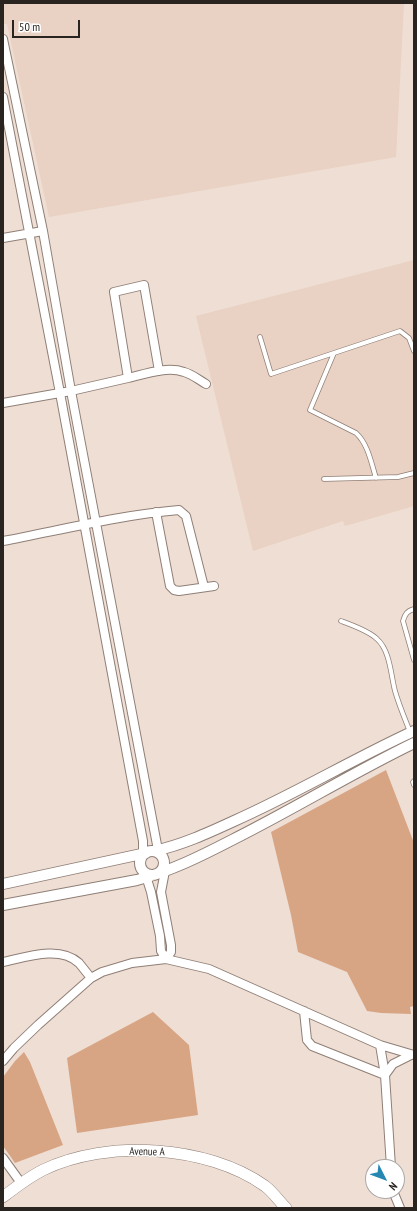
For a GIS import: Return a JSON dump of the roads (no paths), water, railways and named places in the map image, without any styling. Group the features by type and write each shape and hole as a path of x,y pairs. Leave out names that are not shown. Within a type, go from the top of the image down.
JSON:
{"main road":[{"name":"Avenue A","path":"3,1197 44,1170 76,1158 108,1152 137,1150 166,1151 223,1164 246,1174 266,1187 286,1208"}],"street":[{"path":"3,39 43,231 96,522 153,862 160,946 166,959"},
{"path":"3,97 60,393 143,840 153,862 161,892 171,945 171,952 166,959"},
{"path":"3,238 43,231"},
{"path":"128,378 114,292 144,285 159,371"},
{"path":"3,403 72,391 159,371 176,370 186,372 206,384"},
{"path":"3,541 96,522 156,512 179,510 186,516 204,587"},
{"path":"156,512 170,586 174,590 179,591 214,586"},
{"path":"3,905 153,862 194,838 288,796 370,751 412,732"},
{"path":"3,884 153,862 186,864 414,743"},
{"path":"171,945 176,953 192,964"},
{"path":"146,960 153,955 160,946"},
{"path":"3,962 45,954 59,954 70,957 79,963 91,978"},
{"path":"3,1062 14,1048 38,1025 91,978 102,972 117,967 146,960 166,959 192,964 222,975 380,1045 412,1055"},
{"path":"304,1011 307,1040 312,1046 385,1075"},
{"path":"380,1045 385,1075 390,1159"},
{"path":"385,1075 393,1064 412,1055"},
{"path":"3,1158 21,1184"}],"lane":[{"path":"260,337 271,374 400,332 408,336 414,342"},
{"path":"408,336 414,351"},
{"path":"334,353 310,410 361,437 365,444 376,478"},
{"path":"324,479 398,477 414,473"},
{"path":"414,609 408,611 403,621 414,660"},
{"path":"341,621 370,634 377,638 382,644 390,667 398,700 412,732"},
{"path":"414,781 414,785"}]}
